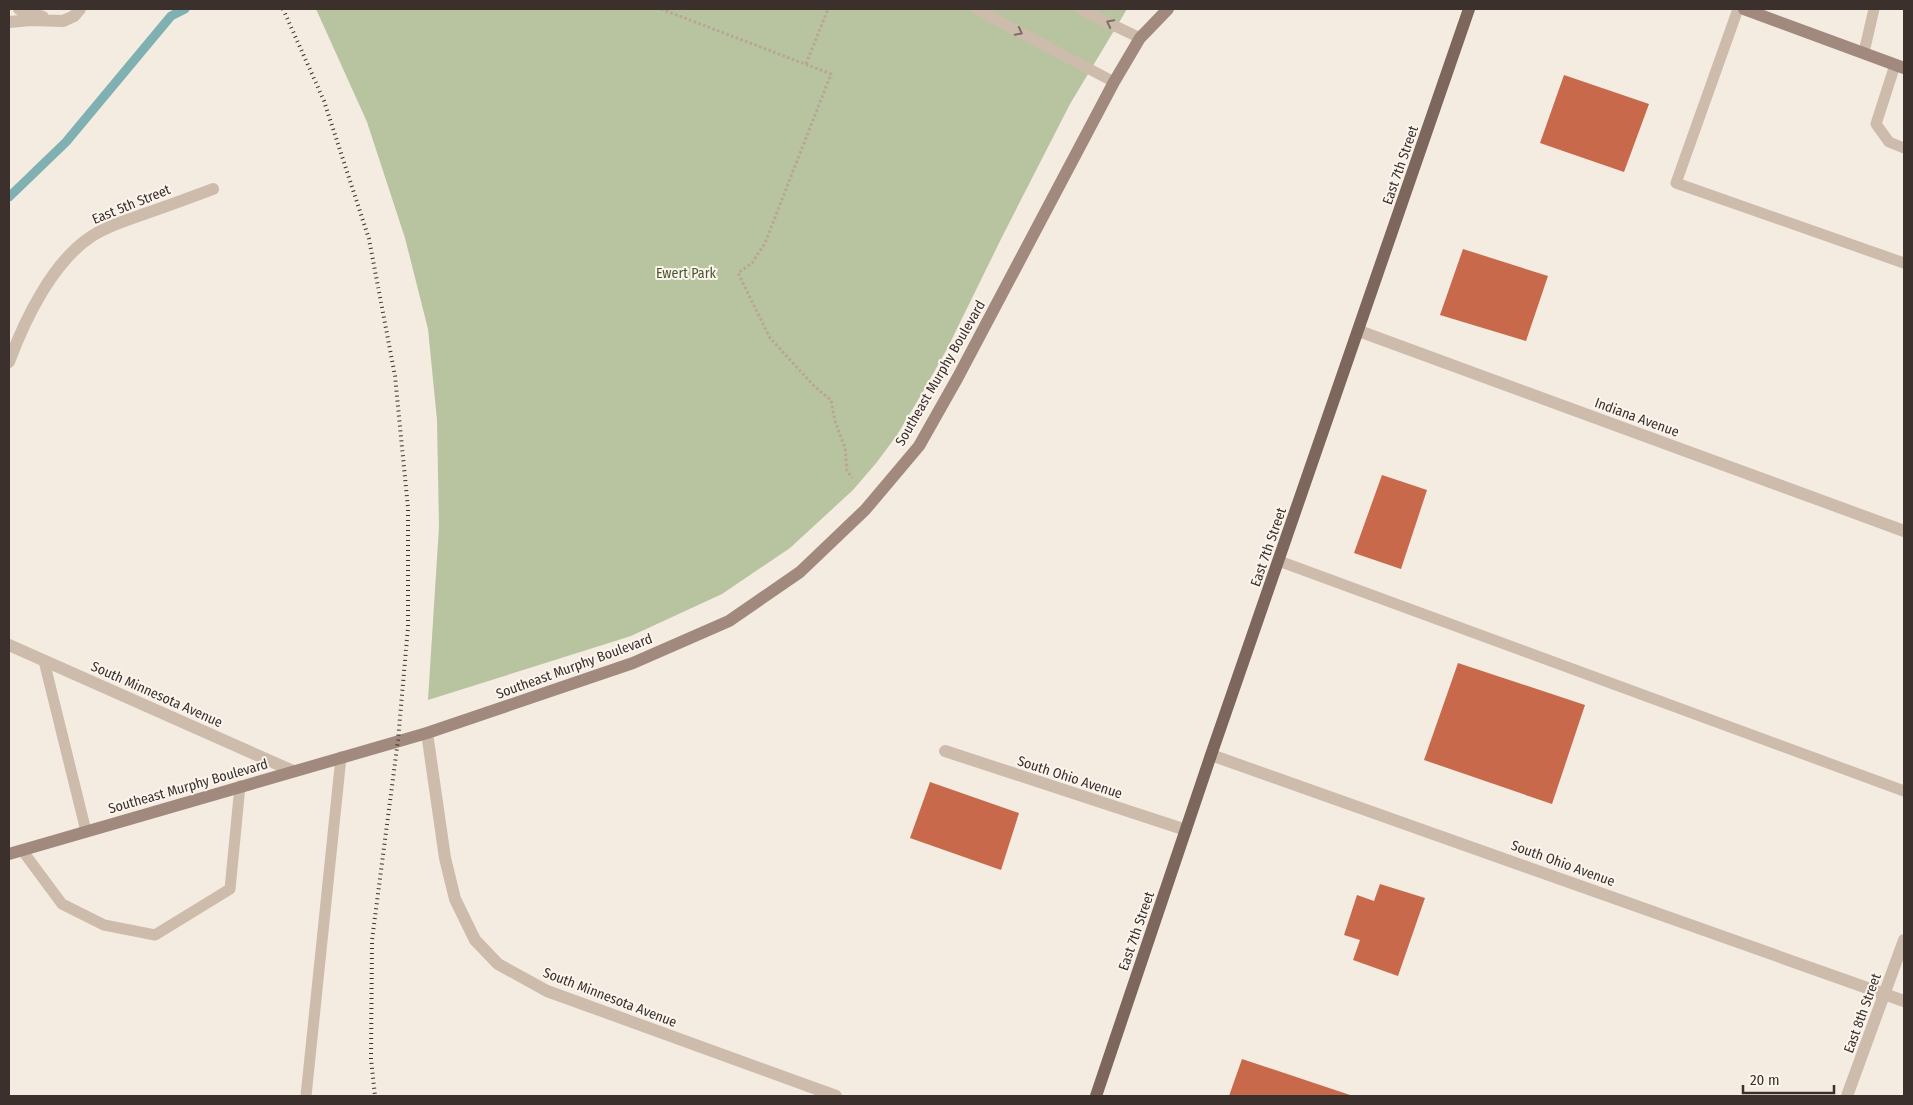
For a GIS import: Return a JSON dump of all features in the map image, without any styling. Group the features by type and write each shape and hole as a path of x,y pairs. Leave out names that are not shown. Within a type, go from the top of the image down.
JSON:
{"main road":[{"name":"East 7th Street","path":"1096,1096 1211,755 1469,9"}],"street":[{"path":"19,9 53,21"},
{"path":"9,22 31,20 63,21 80,9"},
{"name":"Southeast Murphy Boulevard","path":"9,854 427,733 633,663 729,621 800,572 865,510 919,446 958,377 1114,82 1140,38 1168,9"},
{"path":"1744,9 1900,66"},
{"name":"East 5th Street","path":"9,362 32,310 56,272 74,250 92,236 111,226 213,189"},
{"name":"Indiana Avenue","path":"1359,331 1904,532"},
{"name":"South Minnesota Avenue","path":"9,645 293,771"},
{"name":"South Minnesota Avenue","path":"427,733 446,858 455,899 475,940 498,964 547,991 836,1096"},
{"name":"South Ohio Avenue","path":"945,751 1186,830"},
{"name":"South Ohio Avenue","path":"1211,755 1904,1001"},
{"name":"East 8th Street","path":"1847,1096 1904,940"}],"lane":[{"path":"976,9 1114,82"},
{"path":"1080,9 1140,38"},
{"path":"1738,9 1676,183 1904,263"},
{"path":"1864,52 1874,9"},
{"path":"1900,66 1876,124 1889,142 1904,148"},
{"path":"1279,561 1904,791"},
{"path":"44,661 86,831"},
{"path":"306,1096 341,757"},
{"path":"22,850 62,904 104,925 155,935 230,889 240,786"}],"path":[{"path":"661,9 831,74 765,243 752,263 738,273 774,342 815,387 831,400 835,421 845,448 847,471 852,478"},
{"path":"806,64 828,9"}],"green space":[{"name":"Ewert Park","path":"316,9 1127,9 1070,104 947,349 921,395 897,435 853,490 790,548 722,594 631,636 428,700 439,527 437,420 428,329 405,238 367,122"}],"building":[{"path":"1564,75 1649,104 1624,172 1540,143"},
{"path":"1463,249 1548,276 1526,341 1440,315"},
{"path":"1382,475 1427,490 1401,569 1354,553"},
{"path":"1458,663 1585,705 1552,804 1424,760"},
{"path":"930,782 1019,813 1001,870 910,838"},
{"path":"1380,884 1425,898 1398,976 1353,960 1360,940 1344,935 1357,895 1374,901"},
{"path":"1242,1059 1353,1096 1229,1096"}],"waterway":[{"path":"9,197 66,142 171,16 185,9"}],"railway":[{"path":"283,9 324,101 369,239 395,376 408,508 408,627 398,740 372,940 371,1059 375,1096"}]}
